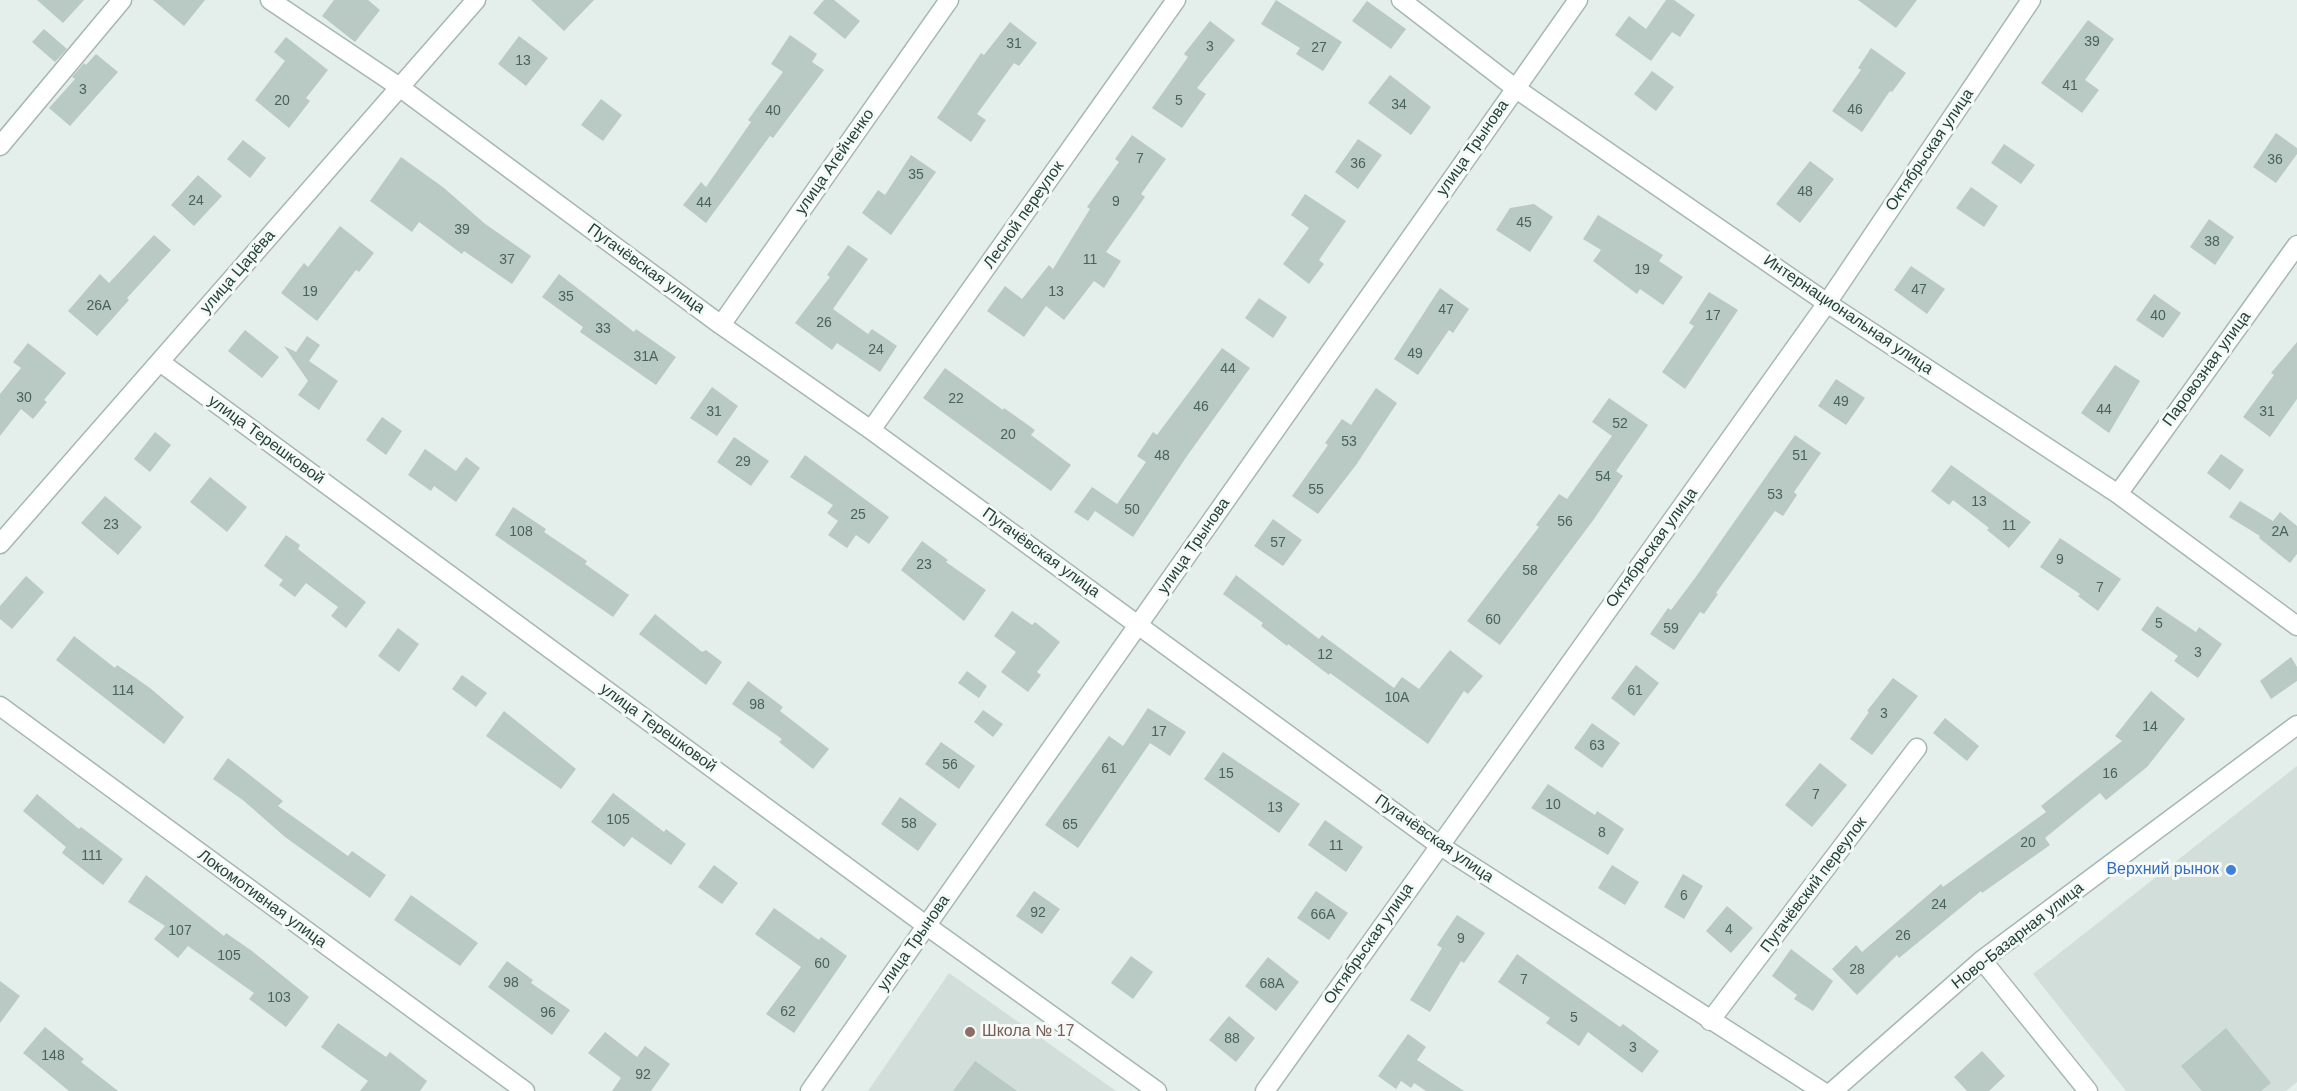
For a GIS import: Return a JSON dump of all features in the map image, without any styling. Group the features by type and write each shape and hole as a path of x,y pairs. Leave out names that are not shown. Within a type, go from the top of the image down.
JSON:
{"street":[{"path":"0,146 122,0"},
{"name":"Пугачёвская улица","path":"270,0 398,86 721,325 871,430 1139,624 1439,845 1822,1091"},
{"name":"улица Царёва","path":"0,544 398,86 476,0"},
{"name":"улица Агейченко","path":"721,325 949,0"},
{"name":"Лесной переулок","path":"871,430 1176,0"},
{"name":"Интернациональная улица","path":"1401,0 1515,88 1827,303 2118,494 2297,627"},
{"name":"улица Трынова","path":"810,1091 1578,0"},
{"name":"Октябрьская улица","path":"1265,1091 1827,303 2031,0"},
{"name":"Паровозная улица","path":"2118,494 2297,245"},
{"name":"улица Терешковой","path":"160,362 927,926 1157,1091"},
{"name":"Локомотивная улица","path":"0,706 525,1091"},
{"name":"Ново-Базарная улица","path":"1833,1091 1982,960 2297,725"},
{"name":"Пугачёвский переулок","path":"1710,1021 1917,748"},
{"path":"1982,960 2088,1091"}],"shaded area":[{"name":"Верхний рынок","path":"2297,766 2297,1082 2286,1091 2126,1091 2033,974"},
{"name":"Школа № 17","path":"949,973 1116,1091 868,1091"}],"building":[{"path":"37,0 84,0 63,23"},
{"path":"153,0 205,0 184,26"},
{"path":"334,0 368,0 380,10 355,42 322,16"},
{"path":"531,0 594,0 564,31"},
{"path":"824,0 834,0 860,21 845,39 813,13"},
{"path":"1276,0 1342,42 1323,71 1296,54 1300,48 1261,24"},
{"path":"1666,0 1674,0 1695,15 1680,37 1672,32 1651,61 1615,35 1629,16 1646,29"},
{"path":"1858,0 1917,0 1896,28"},
{"path":"1367,1 1406,29 1391,49 1352,21"},
{"path":"2088,20 2114,39 2085,80 2099,90 2082,113 2041,83"},
{"path":"1210,21 1235,40 1197,88 1206,94 1182,128 1152,108 1188,57 1184,54"},
{"path":"1010,22 1037,43 1019,66 1014,63 977,114 986,120 971,142 937,118 981,53 984,55"},
{"path":"44,29 67,49 55,62 32,42"},
{"path":"790,35 817,54 812,62 824,70 773,138 770,136 706,223 683,205 701,182 706,187 751,122 748,120 783,72 771,64"},
{"path":"519,36 548,58 526,86 498,64"},
{"path":"286,37 328,70 306,98 310,101 289,128 255,100 285,61 274,52"},
{"path":"1871,48 1906,73 1892,92 1890,91 1862,132 1832,111 1861,70 1858,68"},
{"path":"96,54 118,72 70,126 49,108 75,79 72,77 84,63 86,65"},
{"path":"1652,71 1674,87 1656,111 1634,94"},
{"path":"1390,75 1431,107 1411,135 1368,103"},
{"path":"601,99 622,115 603,141 581,125"},
{"path":"2276,133 2297,148 2297,154 2276,183 2253,167"},
{"path":"1132,135 1166,159 1141,194 1145,197 1106,252 1121,261 1104,288 1094,281 1064,320 1046,306 1024,337 987,311 1005,286 1022,299 1049,265 1053,269 1090,209 1087,207 1119,162 1115,159"},
{"path":"1358,139 1382,155 1358,189 1335,172"},
{"path":"243,140 266,158 250,178 227,159"},
{"path":"2004,144 2035,165 2021,184 1991,163"},
{"path":"911,155 936,172 891,235 862,213 878,190 885,195"},
{"path":"401,157 444,188 484,223 531,256 512,284 464,251 462,254 419,222 412,232 370,201"},
{"path":"1810,161 1834,179 1800,223 1776,204"},
{"path":"198,175 222,196 194,226 171,205"},
{"path":"1971,187 1998,206 1984,227 1956,208"},
{"path":"1305,194 1346,221 1319,260 1324,264 1309,284 1283,264 1309,228 1291,215"},
{"path":"1534,204 1553,217 1530,252 1496,230 1510,208"},
{"path":"1598,215 1663,255 1659,261 1683,277 1663,305 1640,289 1637,294 1593,261 1601,250 1583,239"},
{"path":"2209,219 2234,237 2215,265 2190,247"},
{"path":"340,226 374,253 359,272 356,270 317,321 281,293 304,263 308,267"},
{"path":"154,235 171,250 127,298 129,300 97,336 68,311 100,274 109,283"},
{"path":"848,245 868,259 833,309 868,334 872,329 897,346 880,372 837,343 832,350 795,323 830,277 827,275"},
{"path":"1911,266 1945,289 1927,314 1894,290"},
{"path":"559,274 634,332 636,329 676,357 656,385 580,332 583,327 542,297"},
{"path":"1440,288 1469,309 1453,333 1449,330 1418,375 1394,359"},
{"path":"1709,292 1738,310 1685,389 1662,372 1694,326 1689,323"},
{"path":"2154,294 2181,313 2163,338 2136,320"},
{"path":"1259,298 1287,317 1273,338 1245,318"},
{"path":"245,330 279,357 262,378 228,351"},
{"path":"307,336 320,345 309,361 338,381 319,410 298,395 308,381 284,346 296,352"},
{"path":"2297,342 2297,399 2270,437 2243,417 2274,375 2271,373"},
{"path":"28,343 66,373 44,400 47,402 33,419 21,409 0,436 0,394 21,368 13,362"},
{"path":"1222,348 1250,368 1133,537 1095,511 1088,521 1074,512 1092,487 1117,504 1146,462 1137,456 1153,432 1157,435"},
{"path":"2115,365 2140,381 2109,433 2081,413"},
{"path":"945,368 1035,430 1031,435 1071,465 1051,491 923,398"},
{"path":"1836,379 1865,398 1846,425 1818,406"},
{"path":"712,387 738,406 717,436 690,418"},
{"path":"1376,388 1397,403 1356,465 1318,514 1292,496 1328,445 1325,443 1342,419 1351,425"},
{"path":"1609,398 1648,425 1616,471 1623,476 1594,519 1500,645 1467,621 1539,527 1536,525 1559,494 1567,499 1612,436 1592,422"},
{"path":"382,417 402,431 386,455 366,440"},
{"path":"155,432 171,445 150,472 134,459"},
{"path":"1795,435 1821,453 1794,492 1797,495 1783,516 1775,511 1716,593 1718,594 1704,614 1700,612 1674,650 1650,634 1668,608 1671,610 1695,578"},
{"path":"734,437 769,461 751,486 717,462"},
{"path":"425,449 456,471 466,457 480,468 456,502 434,486 431,491 408,475"},
{"path":"2221,454 2244,470 2230,490 2207,473"},
{"path":"805,455 889,517 869,544 856,535 847,548 828,535 838,521 827,513 833,505 790,477"},
{"path":"1951,465 2031,522 2009,548 1987,530 1989,528 1953,500 1949,505 1931,491"},
{"path":"210,477 247,507 227,532 190,502"},
{"path":"105,496 142,527 118,555 81,523"},
{"path":"2240,501 2273,521 2280,512 2297,526 2297,554 2290,563 2259,538 2260,536 2229,517"},
{"path":"513,507 546,529 544,532 587,561 585,564 629,595 613,617 495,535"},
{"path":"1273,519 1302,540 1283,566 1254,546"},
{"path":"286,535 300,545 298,549 366,602 346,628 331,616 338,607 306,583 295,597 279,585 283,580 264,566"},
{"path":"2060,538 2121,579 2098,611 2078,596 2080,594 2040,567"},
{"path":"922,541 948,560 946,562 986,590 964,621 901,570"},
{"path":"1236,575 1319,639 1322,635 1394,688 1402,677 1419,689 1450,650 1483,676 1468,694 1464,691 1428,744 1330,673 1329,675 1288,644 1287,646 1261,626 1263,623 1223,594"},
{"path":"26,576 44,592 12,629 0,619 0,606"},
{"path":"2157,606 2196,632 2199,627 2222,644 2198,678 2174,661 2178,656 2141,630"},
{"path":"1012,611 1032,625 1035,622 1060,642 1037,672 1041,675 1028,692 1001,672 1016,652 994,636"},
{"path":"655,614 702,652 706,650 722,662 706,685 639,634"},
{"path":"398,628 419,644 399,672 378,656"},
{"path":"74,636 115,668 117,665 150,688 184,717 164,744 56,660"},
{"path":"2291,657 2297,667 2297,681 2271,699 2260,681"},
{"path":"1636,665 1659,683 1634,716 1611,698"},
{"path":"967,671 987,686 979,698 958,683"},
{"path":"462,675 487,693 476,707 452,689"},
{"path":"1893,678 1918,696 1872,755 1850,739 1869,712 1867,711"},
{"path":"748,681 783,707 780,711 829,749 813,769 779,742 782,739 732,704"},
{"path":"2151,691 2185,719 2147,767 2106,800 2100,793 2045,838 2050,845 1982,893 1981,891 1899,958 1897,955 1857,995 1832,969 1856,945 1862,952 1941,884 1943,887 2046,812 2041,806 2122,741 2115,736"},
{"path":"1148,708 1186,732 1170,756 1150,743 1078,848 1045,825 1109,736 1123,746"},
{"path":"983,710 1003,724 993,737 974,722"},
{"path":"504,711 576,769 561,789 486,736"},
{"path":"1945,718 1979,746 1967,761 1933,733"},
{"path":"1592,723 1620,743 1602,768 1574,748"},
{"path":"941,742 975,766 959,789 925,764"},
{"path":"1223,752 1300,804 1279,833 1204,779"},
{"path":"228,758 283,801 278,806 348,856 352,851 386,875 370,898 285,837 244,801 213,779"},
{"path":"1820,763 1847,785 1812,827 1785,805"},
{"path":"1548,784 1595,815 1597,811 1624,829 1608,855 1531,808"},
{"path":"613,793 664,832 666,829 686,844 671,865 632,837 624,847 591,822"},
{"path":"37,794 79,829 81,827 123,859 103,885 62,853 66,847 23,811"},
{"path":"900,797 937,824 918,851 881,824"},
{"path":"1325,820 1363,847 1346,872 1308,845"},
{"path":"714,865 738,883 722,904 698,887"},
{"path":"1612,865 1639,882 1625,905 1598,888"},
{"path":"1683,874 1703,886 1684,919 1664,907"},
{"path":"146,875 224,936 226,933 252,951 309,997 286,1027 249,999 254,993 188,946 178,958 154,939 165,926 128,902"},
{"path":"1034,891 1060,909 1042,934 1016,916"},
{"path":"1316,891 1348,913 1329,940 1297,918"},
{"path":"411,895 478,943 460,966 394,920"},
{"path":"1727,906 1753,928 1731,953 1706,931"},
{"path":"774,908 819,940 821,937 847,956 794,1033 766,1014 801,967 755,934"},
{"path":"1457,915 1485,933 1464,963 1461,961 1430,1012 1410,1000 1442,948 1437,945"},
{"path":"1791,949 1833,981 1813,1011 1794,999 1797,995 1772,976"},
{"path":"1517,954 1620,1027 1623,1024 1659,1051 1642,1073 1588,1032 1579,1046 1546,1023 1550,1018 1498,982"},
{"path":"1131,956 1153,972 1133,999 1111,983"},
{"path":"1268,957 1299,982 1276,1011 1245,986"},
{"path":"507,961 533,980 531,983 570,1010 552,1035 488,987"},
{"path":"0,981 20,996 0,1023"},
{"path":"1229,1016 1255,1038 1236,1062 1209,1040"},
{"path":"338,1023 386,1057 390,1052 427,1081 420,1091 360,1091 368,1081 321,1047"},
{"path":"45,1027 84,1059 81,1062 118,1091 69,1091 23,1053"},
{"path":"2226,1028 2271,1083 2261,1091 2202,1091 2181,1066"},
{"path":"605,1032 637,1057 645,1046 670,1064 651,1091 612,1091 621,1078 588,1053"},
{"path":"1408,1034 1426,1047 1417,1060 1464,1091 1426,1091 1414,1083 1411,1088 1401,1081 1396,1089 1378,1076"},
{"path":"1982,1051 2005,1076 1989,1091 1967,1091 1954,1077"},
{"path":"975,1061 1017,1091 953,1091"}],"place":[{"name":"Верхний рынок","path":"2231,870"},
{"name":"Школа № 17","path":"970,1032"}]}
